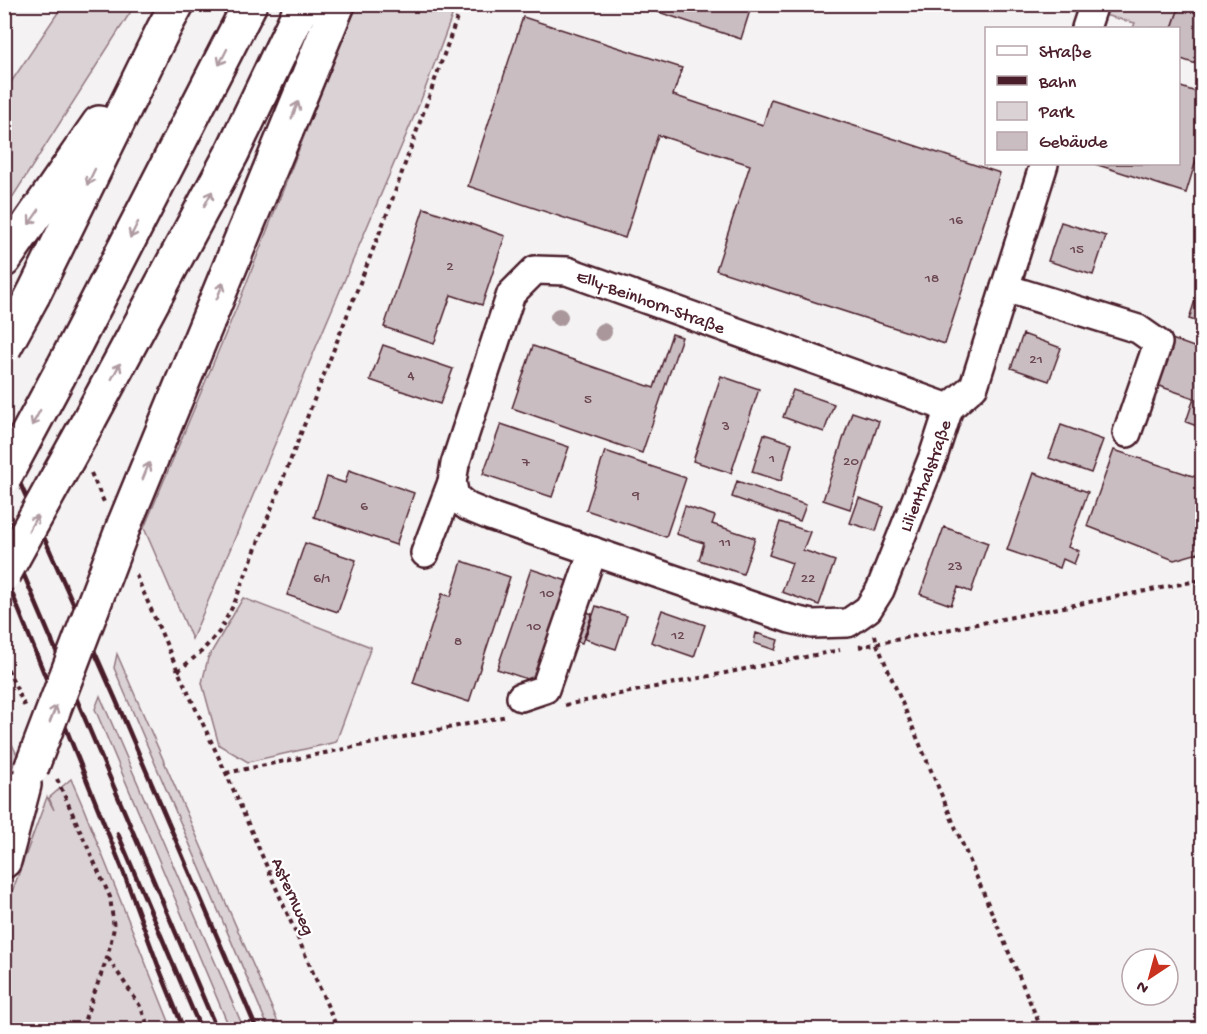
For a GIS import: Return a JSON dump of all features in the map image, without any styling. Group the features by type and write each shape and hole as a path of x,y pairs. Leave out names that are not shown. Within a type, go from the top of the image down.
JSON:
{"highway":[{"path":"4,478 250,4"},
{"path":"4,574 232,153 303,4"},
{"path":"4,861 38,777 124,525 338,4"},
{"path":"8,255 170,17"},
{"path":"4,348 33,295 170,17"},
{"path":"4,825 38,777"}],"street":[{"path":"1086,27 1094,4"},
{"name":"Lilienthalstraße","path":"593,551 790,619 812,624 848,623 868,609 880,590 933,458 949,408 974,386 1044,165"},
{"name":"Elly-Beinhorn-Straße","path":"425,553 452,482 455,464 511,294 535,270 567,271 949,408"},
{"path":"1005,288 1138,329 1158,343 1127,433"},
{"path":"452,482 455,497 468,507 593,551 545,689 519,705"}],"path":[{"path":"178,671 201,652 219,632 234,604 390,206 462,4"},
{"path":"854,648 1203,580"},
{"path":"877,644 1042,1029"},
{"path":"564,705 842,650"},
{"path":"4,661 28,714"},
{"name":"Asternweg","path":"338,1029 226,773 519,705"},
{"path":"38,777 110,897 114,928 107,957 81,1029"},
{"path":"107,957 140,1006 150,1029"}],"green space":[{"path":"63,5 135,5 5,209 5,91"},
{"path":"358,5 456,5 421,100 192,639 144,528 241,297 341,42"},
{"path":"1107,5 1180,5 1172,27 1133,27 1135,23 1104,15"},
{"path":"1180,5 1202,5 1202,13"},
{"path":"243,598 371,647 336,742 248,762 219,745 202,683 208,658"},
{"path":"117,654 281,1029 269,1029 114,668"},
{"path":"100,696 244,1029 230,1029 95,709"},
{"path":"5,729 17,755 5,788"},
{"path":"71,779 172,1029 5,1029 5,911 47,797 54,810 49,798"}],"building":[{"path":"634,4 752,4 741,39"},
{"path":"1180,5 1202,13 1202,66 1180,59 1180,27 1172,27"},
{"path":"523,17 682,68 673,95 763,125 771,99 1000,173 945,344 716,270 750,165 658,135 625,238 468,186"},
{"path":"1180,87 1202,94 1202,141 1186,193 1098,165 1180,165"},
{"path":"424,208 505,236 482,305 451,295 434,344 384,327"},
{"path":"1061,222 1106,236 1093,275 1048,261"},
{"path":"1202,278 1202,323 1189,319"},
{"path":"672,334 682,337 642,453 512,408 533,346 654,388"},
{"path":"1023,334 1061,348 1049,381 1011,368"},
{"path":"1169,338 1202,350 1202,428 1186,422 1194,398 1153,384"},
{"path":"383,345 453,369 440,404 370,380"},
{"path":"721,376 759,389 731,473 693,461"},
{"path":"793,390 834,404 824,432 783,417"},
{"path":"852,412 879,421 850,509 823,500"},
{"path":"501,424 569,447 552,497 483,474"},
{"path":"1061,425 1103,440 1091,473 1049,458"},
{"path":"764,434 792,443 781,481 752,472"},
{"path":"1114,450 1202,479 1202,552 1174,560 1087,526"},
{"path":"605,451 686,478 666,537 586,510"},
{"path":"349,470 414,493 396,545 314,517 327,477 345,483"},
{"path":"1034,473 1088,492 1068,547 1079,551 1074,564 1063,559 1060,568 1007,550"},
{"path":"737,481 806,505 800,521 732,497"},
{"path":"859,498 884,507 876,531 850,523"},
{"path":"685,506 715,516 712,524 755,538 743,574 699,560 704,543 676,534"},
{"path":"780,522 810,532 803,550 835,561 819,605 782,592 792,563 769,555"},
{"path":"944,527 988,543 971,592 958,587 951,605 920,594"},
{"path":"305,543 356,560 338,612 287,595"},
{"path":"462,561 510,577 469,702 413,683 442,594 451,596"},
{"path":"531,569 570,582 536,682 497,669"},
{"path":"596,606 627,616 616,649 585,639"},
{"path":"662,610 705,625 694,657 651,642"},
{"path":"584,611 592,614 582,643 574,640"},
{"path":"756,633 778,640 775,650 754,643"}],"railway":[{"path":"4,447 115,698 257,1030"},
{"path":"4,528 217,1030"},
{"path":"4,573 184,1030"},
{"path":"118,834 201,1030"}]}
